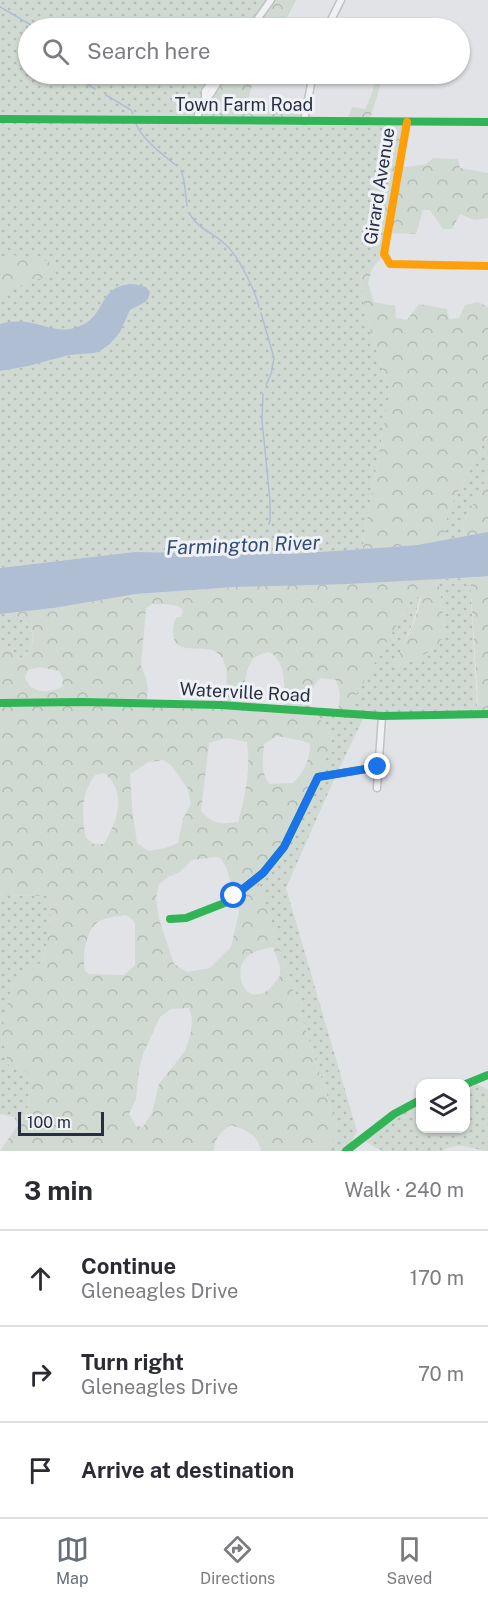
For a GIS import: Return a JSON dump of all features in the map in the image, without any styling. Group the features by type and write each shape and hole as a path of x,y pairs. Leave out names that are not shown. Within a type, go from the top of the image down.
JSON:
{"main road":[{"name":"Town Farm Road","path":"0,119 488,122"},
{"name":"Girard Avenue","path":"406,122 384,254 390,264 488,266"},
{"name":"Waterville Road","path":"0,703 221,705 382,716 488,714"},
{"path":"170,919 186,918 227,902 263,873 284,847 318,777 378,767"},
{"path":"470,1082 488,1075"},
{"path":"346,1151 394,1114 416,1102"}],"street":[{"path":"258,18 271,0"},
{"path":"332,18 341,0"},
{"path":"196,120 205,92 211,84"},
{"path":"205,97 210,95 217,84"},
{"path":"304,121 312,84"},
{"path":"377,788 382,716"}],"green space":[{"path":"0,0 267,0 254,18 18,18 18,84 209,84 196,104 191,125 399,125 376,257 361,274 364,309 390,392 363,549 290,554 134,552 0,568"},
{"path":"271,0 296,0 286,18 258,18"},
{"path":"215,84 252,84 249,97 254,103 306,108 304,121 196,120 205,97"},
{"path":"374,84 381,84 369,122 347,121 352,107 365,109"},
{"path":"407,122 399,168 426,164 433,158 458,159 460,168 488,173 488,218 474,220 460,214 452,229 443,229 430,210 423,210 416,234 387,233 384,254 372,269 368,283 374,302 395,306 396,318 407,320 419,304 447,309 449,319 459,318 465,305 478,302 488,307 488,435 447,513 445,540 417,545 363,549 390,392 364,309 361,273 376,257 399,125"},
{"path":"9,254 39,258 56,265 46,278 37,279 30,284 0,293 0,263"},
{"path":"488,435 488,475 464,522 463,537 445,540 447,513"},
{"path":"488,475 488,532 463,537 464,522"},
{"path":"488,576 488,714 474,711 478,701 470,578"},
{"path":"470,578 477,707 474,711 365,715 286,888 357,1131 346,1151 328,1151 337,1133 337,1127 257,878 332,739 326,726 316,716 345,713 410,602 421,594 413,622 395,666 412,661 436,647 443,632 438,579"},
{"path":"438,579 443,632 438,646 414,659 394,666 414,622 421,595 410,602 345,714 338,713 340,693 336,680 321,678 317,681 312,693 310,712 323,722 329,731 332,739 330,747 284,847 257,878 337,1133 328,1151 261,1151 254,1137 231,1125 219,1136 214,1151 0,1151 27,1112 30,1085 27,1072 9,1067 1,1033 12,987 21,971 32,969 42,962 51,924 50,896 0,895 0,639 22,658 32,644 33,637 32,631 24,621 9,613 136,594 235,587","holes":["152,604 180,607 183,610 181,617 177,617 174,623 174,639 184,648 207,649 220,655 226,667 227,680 223,705 146,703 148,689 141,666 146,608","268,652 279,661 285,694 284,709 258,708 255,701 247,696 245,684 248,670 252,660","40,667 59,671 63,679 62,687 42,691 31,687 25,678 28,670","277,736 310,744 306,765 293,783 270,784 263,766 264,744","227,738 247,742 248,773 238,822 218,822 210,819 201,811 209,743","163,760 171,765 188,789 191,804 183,819 178,843 149,851 137,843 130,774 149,762","104,773 116,789 118,798 116,817 104,844 94,844 86,838 83,805 87,790 95,775","217,857 227,869 239,912 231,947 210,968 187,972 174,964 159,919 156,898 159,884 180,872 192,860","126,915 135,924 135,965 124,975 89,974 85,971 84,959 90,931 104,919","273,947 280,967 280,976 268,990 256,995 245,989 241,970 246,958","189,1008 192,1018 191,1032 185,1051 159,1084 152,1113 143,1127 136,1126 129,1114 136,1099 143,1054 160,1017 171,1009"]},
{"path":"9,613 24,621 32,631 32,644 22,658 0,639 0,614"},
{"path":"0,895 50,896 51,924 42,962 32,969 21,971 12,987 15,1067 28,1072 30,1085 27,1112 18,1125 14,1117 0,1114"},
{"path":"470,1082 488,1090 488,1151 455,1146 442,1151 382,1151 361,1139 416,1103 416,1133 470,1133"}],"water":[{"path":"133,284 146,287 150,292 148,299 130,310 120,332 110,344 100,351 69,355 0,371 0,324 20,322 57,329 75,328 96,314 114,289"},
{"path":"488,532 488,576 347,584 235,587 136,594 54,608 0,614 0,568 134,552 290,554 363,549 417,545"}],"waterway":[{"path":"0,7 19,18"},
{"path":"87,84 95,89"},
{"path":"106,95 131,110 133,114"},
{"path":"136,124 148,141 177,166"},
{"path":"181,170 187,206"},
{"path":"189,213 201,227 230,249 250,282 259,307"},
{"path":"261,313 274,358 266,385"},
{"name":"Farmington River","path":"263,394 262,420 270,501 269,524"},
{"name":"Farmington River","path":"266,555 267,547"}],"traffic: fast":[{"path":"0,119 488,122"},
{"path":"0,703 221,705 382,716 488,714"},
{"path":"170,919 186,918 227,902 263,873 284,847 318,777 378,767"},
{"path":"470,1082 488,1075"},
{"path":"346,1151 394,1114 416,1102"}],"traffic: slow":[{"path":"407,122 384,254 390,264 488,266"}],"route":[{"path":"234,896 263,873 284,847 318,777 337,772 378,767"}]}
